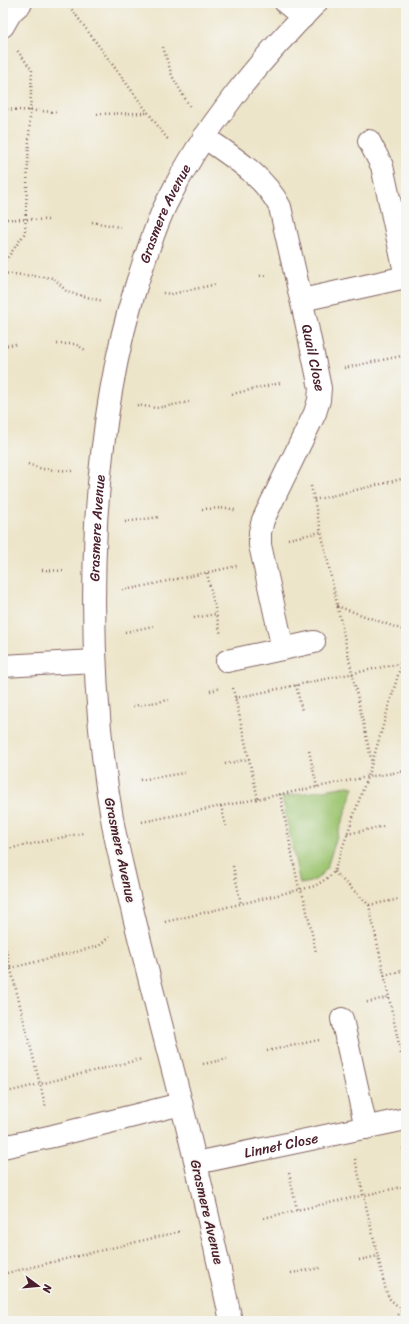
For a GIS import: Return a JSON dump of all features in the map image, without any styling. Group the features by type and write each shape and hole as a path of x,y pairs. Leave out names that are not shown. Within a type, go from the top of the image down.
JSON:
{"street":[{"path":"7,35 11,12 21,3"},
{"path":"286,3 310,10"},
{"name":"Grasmere Avenue","path":"231,1321 196,1163 137,930 113,828 105,777 94,661 94,572 104,429 117,357 129,308 153,237 166,205 204,137 231,99 253,72 310,10"},
{"name":"Quail Close","path":"204,137 249,169 274,195 280,208 302,300 320,388 319,400 315,413 263,520 260,532 262,553 282,649"},
{"path":"302,300 406,277 382,166 369,142"},
{"path":"227,661 314,642"},
{"path":"3,666 94,661"},
{"path":"344,1027 357,1129"},
{"path":"3,1147 181,1104"},
{"name":"Linnet Close","path":"196,1163 406,1119"}],"path":[{"path":"67,3 165,138 190,160"},
{"path":"154,3 155,7"},
{"path":"3,264 25,233 32,70 7,35"},
{"path":"163,47 172,76 190,107"},
{"path":"3,109 56,112"},
{"path":"97,114 147,113"},
{"path":"3,219 25,218 52,220"},
{"path":"92,222 120,227"},
{"path":"3,273 54,278 67,292 129,308"},
{"path":"163,293 172,294 217,284"},
{"path":"3,346 16,344"},
{"path":"57,344 75,344 87,351"},
{"path":"317,374 406,355"},
{"path":"232,394 280,383"},
{"path":"137,405 156,408 189,402"},
{"path":"28,464 42,469 100,474"},
{"path":"314,500 406,478"},
{"path":"311,486 372,763"},
{"path":"202,509 228,508 263,520"},
{"path":"125,522 159,517"},
{"name":"Grasmere Avenue","path":"122,589 130,589 262,553 321,532"},
{"path":"42,570 65,571"},
{"path":"337,606 406,631"},
{"path":"194,618 216,614"},
{"path":"125,632 153,626"},
{"path":"164,923 315,886 322,883 334,872 372,763 406,648"},
{"path":"235,698 402,663"},
{"path":"296,685 302,711"},
{"path":"133,706 169,700"},
{"path":"309,751 317,787"},
{"path":"225,764 249,759"},
{"name":"Grasmere Avenue","path":"142,822 367,777 406,771"},
{"path":"140,780 184,773"},
{"path":"280,794 298,884 304,898 316,952"},
{"path":"221,806 226,826"},
{"path":"347,834 384,826"},
{"path":"3,850 83,833"},
{"path":"233,866 241,904"},
{"path":"334,872 369,905 401,1054 406,1053"},
{"path":"369,905 400,900"},
{"path":"3,970 99,946 108,937"},
{"path":"3,938 53,1136"},
{"path":"384,975 406,970"},
{"path":"267,1051 344,1027 339,1008 389,997"},
{"path":"3,1093 168,1053"},
{"path":"203,1064 227,1059"},
{"path":"357,1129 364,1196 386,1291 390,1299 406,1314"},
{"path":"283,1145 297,1210"},
{"path":"264,1218 406,1186"},
{"path":"3,1274 210,1224"},
{"path":"359,1260 378,1256"},
{"path":"291,1273 320,1268"},
{"path":"393,1321 406,1306"}],"green space":[{"path":"348,786 354,787 327,867 316,879 300,884 282,797"}]}
